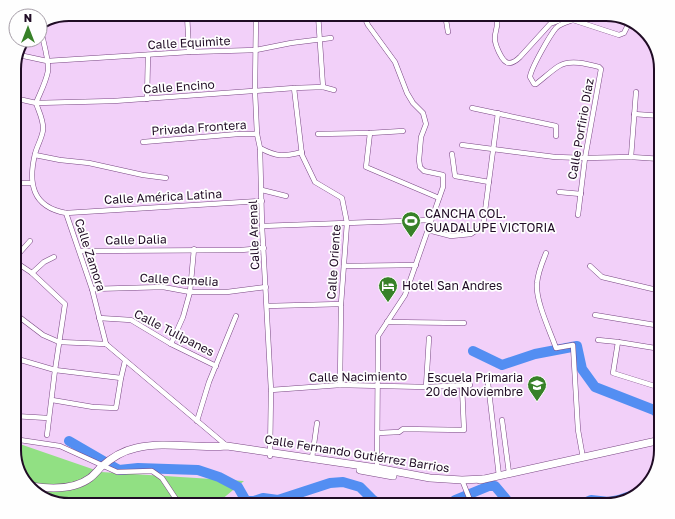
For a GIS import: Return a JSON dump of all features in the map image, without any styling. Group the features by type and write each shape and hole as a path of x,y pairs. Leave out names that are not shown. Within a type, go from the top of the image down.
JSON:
{"main road":[{"name":"Calle Fernando Gutiérrez Barrios","path":"270,454 312,458 429,483 462,482 499,476 654,442"},
{"name":"Calle Fernando Gutiérrez Barrios","path":"107,462 116,455 135,448 159,444 228,448 377,471"},
{"path":"39,487 50,488 73,485 90,478 107,462"}],"street":[{"path":"187,21 189,52"},
{"name":"Calle Arenal","path":"256,21 255,91 260,148 262,226 271,390 270,454"},
{"path":"319,21 323,87"},
{"path":"366,21 395,62 413,104 423,113 426,124 421,137 419,160 420,167 424,171 443,175 443,187 405,295 378,336 377,471"},
{"path":"446,21 448,32"},
{"path":"496,21 498,28 495,38 497,47 502,58 506,62 510,63 520,57 550,24 556,21"},
{"name":"Calle Porfirio Díaz","path":"570,21 561,24 556,28 540,54 530,75 531,80 535,84 559,65 565,63 586,64 600,68 601,71 584,158 578,215"},
{"path":"576,21 619,35 624,33 627,26"},
{"name":"Calle Equimite","path":"23,56 46,61 189,52 256,50 291,43 331,38"},
{"path":"21,183 32,183 35,155 43,130 36,103 49,69 46,61 44,48"},
{"path":"147,99 148,55"},
{"name":"Calle Encino","path":"21,100 36,103 147,99 294,88 323,87 334,90"},
{"name":"Calle Oriente","path":"294,88 302,152 315,182 342,198 347,223 341,304 340,385"},
{"path":"631,157 636,92"},
{"path":"472,108 556,126 556,136"},
{"path":"428,230 451,236 471,234 483,226 498,113"},
{"path":"634,114 654,115"},
{"path":"318,134 403,131"},
{"path":"370,133 366,167 439,198"},
{"name":"Privada Frontera","path":"143,142 238,134 258,134"},
{"path":"462,145 555,157 654,159"},
{"path":"260,148 272,154 286,156 302,152"},
{"path":"452,154 455,176 489,182"},
{"path":"35,155 60,160 89,163 143,175 166,178"},
{"name":"Calle Zamora","path":"32,183 34,191 42,203 57,211 66,213 92,289 106,344"},
{"path":"262,190 286,196"},
{"path":"559,192 581,194"},
{"name":"Calle América Latina","path":"66,213 262,202"},
{"path":"262,226 432,220"},
{"path":"21,252 30,241"},
{"name":"Calle Dalia","path":"80,251 194,249 241,250 264,248"},
{"path":"171,344 183,317 190,292 194,249"},
{"path":"546,253 538,274 537,294 556,348 573,345 578,430 583,458"},
{"path":"32,273 44,262 54,257"},
{"path":"21,265 32,273 64,304 54,370 52,400 48,418 47,435"},
{"path":"344,266 416,265"},
{"path":"590,266 602,277 654,289"},
{"name":"Calle Camelia","path":"92,289 163,287 190,292 227,292 266,287"},
{"path":"267,306 341,304"},
{"path":"595,315 654,325"},
{"path":"197,421 216,366 236,316"},
{"name":"Calle Tulipanes","path":"99,318 131,320 171,344 216,366"},
{"path":"21,320 43,335 59,342 106,344 228,448"},
{"path":"387,322 464,323"},
{"path":"426,387 429,338"},
{"path":"598,340 654,348"},
{"path":"618,342 613,373 654,386"},
{"path":"21,360 54,370 121,378"},
{"path":"52,400 116,408 121,378 126,361"},
{"path":"488,383 499,476"},
{"name":"Calle Nacimiento","path":"271,390 340,385 426,387 470,385"},
{"path":"378,433 399,432 403,429 464,430 462,386"},
{"path":"21,416 48,418"},
{"path":"502,420 509,473"},
{"path":"312,458 317,423"},
{"path":"21,440 60,446 107,462 117,472 152,471 162,478 175,498"},
{"path":"462,482 469,498"}],"green space":[{"path":"21,444 101,472 244,481 223,498 62,498 48,493 33,482 27,474 23,463"}],"waterway":[{"path":"473,351 502,365 535,354 577,346 582,369 595,387 654,410"},
{"path":"69,441 119,470 138,468 198,470 219,477 238,487 244,498"},
{"path":"284,498 330,483 343,482 360,487 371,498"},
{"path":"460,498 489,486 495,486 505,498"}],"place":[{"name":"CANCHA COL. GUADALUPE VICTORIA","path":"411,238"},
{"name":"Hotel San Andres","path":"388,303"},
{"name":"Escuela Primaria 20 de Noviembre","path":"537,402"}]}
